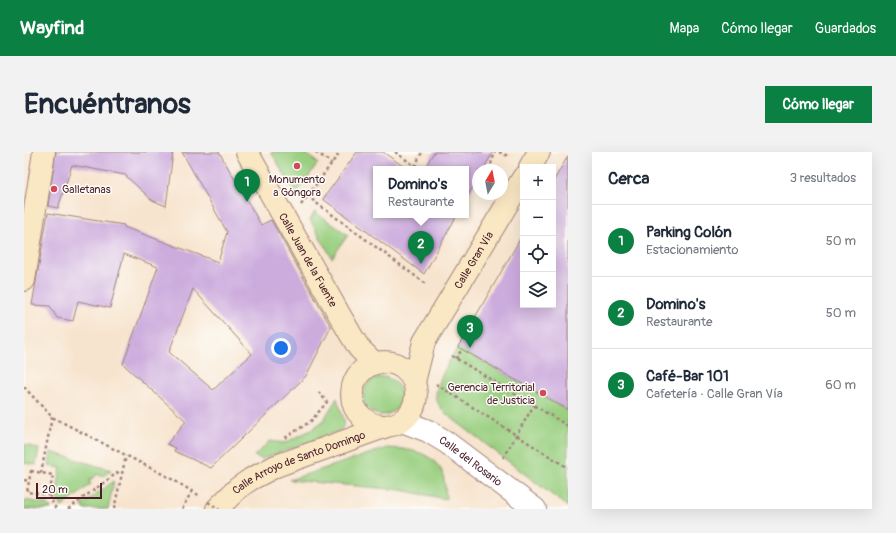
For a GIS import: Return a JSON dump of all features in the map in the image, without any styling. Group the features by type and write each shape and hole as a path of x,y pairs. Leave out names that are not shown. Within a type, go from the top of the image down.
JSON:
{"main road":[{"path":"24,280 28,227 44,152"},
{"name":"Calle Juan de la Fuente","path":"247,152 350,335 359,348 381,363"},
{"path":"532,164 539,152"},
{"name":"Calle Gran Vía","path":"414,382 424,342 520,183"},
{"path":"381,363 398,365 408,372 414,382 416,396 415,403 408,416 395,423 374,425 362,418 352,401 352,387 358,375 368,366 381,363 424,342"},
{"name":"Calle Arroyo de Santo Domingo","path":"211,504 251,479 276,466 395,423"}],"street":[{"name":"Calle del Rosario","path":"395,423 428,431 446,442 535,509"}],"path":[{"path":"316,152 332,163"},
{"path":"298,208 340,152"},
{"path":"395,152 415,166 422,152"},
{"path":"491,164 495,152"},
{"path":"500,152 508,156"},
{"path":"308,196 426,284"},
{"path":"456,359 462,349"},
{"path":"452,356 568,426"},
{"path":"435,384 568,468"},
{"path":"24,387 52,417 170,478 211,504"},
{"path":"281,443 283,439 311,421 327,402 317,390"},
{"path":"501,461 534,405"},
{"path":"41,472 52,417"},
{"path":"114,509 126,456"},
{"path":"68,509 122,470"},
{"path":"49,496 27,492 31,471 53,475 49,496 56,509"},
{"path":"24,480 29,481"},
{"path":"182,509 192,492"}],"green space":[{"path":"271,152 303,152 318,163 296,194"},
{"path":"315,212 348,235 332,258 310,220"},
{"path":"458,347 568,410 568,507 445,413 437,401 436,392 444,371"},
{"path":"378,377 386,377 396,382 400,389 400,403 396,410 386,415 378,415 368,410 366,407 363,400 363,392 368,382 371,380"},
{"path":"337,398 345,423 341,430 262,459 254,456 270,441 285,443 311,430 323,421"},
{"path":"24,444 39,449 36,465 24,463"},
{"path":"387,448 409,450 423,454 435,462 442,471 446,499 401,490 289,480"},
{"path":"51,452 111,470 102,477 98,474 89,481 91,484 62,507 56,497 61,468 49,466"},
{"path":"114,481 108,509 84,509 82,505"},
{"path":"24,500 48,504 51,509 24,509"}],"building":[{"path":"56,152 173,152 166,206 152,200 125,175 72,165 58,208 48,206"},
{"path":"182,152 219,152 261,225 271,220 331,327 306,376 211,468 174,451 176,448 167,444 186,421 123,364 158,267 124,254 110,308 78,301 73,321 57,318 50,306 32,305 48,213 124,225 124,227 218,262 227,232","holes":["193,289 252,354 213,390 169,352"]},
{"path":"357,152 383,152 403,166 373,166 373,218 455,218 424,274 323,199"},
{"path":"434,152 493,152 486,164 472,164 472,188 469,194 469,166 426,166"},
{"path":"568,156 568,410 458,347 520,239 520,308 556,308 556,177"}],"place":[{"name":"Monumento a Góngora","path":"297,166"},
{"name":"Galletanas","path":"54,189"},
{"name":"Parking Colón","path":"247,202"},
{"name":"Domino's","path":"421,264"},
{"name":"Café-Bar 101","path":"470,348"},
{"name":"Gerencia Territorial de Justicia","path":"543,393"}]}
